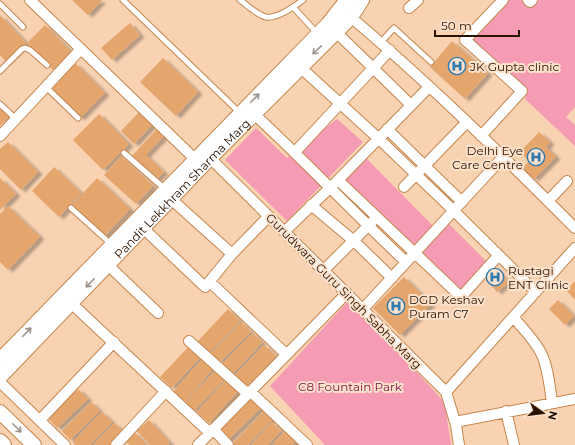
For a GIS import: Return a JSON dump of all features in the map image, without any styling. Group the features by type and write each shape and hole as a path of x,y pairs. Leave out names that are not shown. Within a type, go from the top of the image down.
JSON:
{"main road":[{"name":"Pandit Lekkhram Sharma Marg","path":"247,114 317,34 346,8 362,0"},
{"name":"Pandit Lekkhram Sharma Marg","path":"0,360 112,244 168,194 203,156 336,32 346,8"},
{"name":"Pandit Lekkhram Sharma Marg","path":"0,377 143,228 168,194"},
{"path":"0,412 34,445"},
{"path":"0,441 4,445"}],"street":[{"name":"Gurudwara Guru Singh Sabha Marg","path":"30,0 80,49 203,156 285,231 446,392 455,422 459,445"},
{"path":"409,8 418,0"},
{"path":"481,136 522,91 465,40 504,0"},
{"path":"528,0 530,2 532,0"},
{"path":"346,8 467,122 575,228"},
{"path":"336,32 372,69 411,105"},
{"path":"0,136 80,49"},
{"path":"295,152 390,50"},
{"path":"300,67 378,138 536,292"},
{"path":"285,231 338,180 429,87"},
{"path":"247,114 295,152 368,227 406,262"},
{"path":"404,187 467,122"},
{"path":"387,129 462,202"},
{"path":"363,309 503,157"},
{"path":"338,180 461,297 498,256"},
{"path":"548,201 566,182"},
{"path":"168,194 232,254"},
{"path":"311,205 354,241 392,278"},
{"path":"143,228 205,287 232,254 269,216"},
{"path":"324,270 377,217"},
{"path":"446,392 575,248"},
{"path":"108,265 158,313"},
{"path":"210,282 286,354"},
{"path":"198,445 347,292"},
{"path":"72,303 166,392 228,445"},
{"path":"514,317 532,339 541,353 547,373 552,403"},
{"path":"189,341 307,445"},
{"path":"40,420 114,342"},
{"path":"0,382 65,445"},
{"path":"116,445 166,392"},
{"path":"455,422 506,411 575,399"},
{"path":"506,411 514,445"}],"lane":[{"path":"124,0 247,114"},
{"path":"240,0 266,17 278,15 303,0"},
{"path":"0,4 23,27"},
{"path":"293,7 317,34"},
{"path":"381,42 394,28 431,62"},
{"path":"0,71 22,49 25,48 30,50 46,65"},
{"path":"0,62 4,66"},
{"path":"46,87 78,118"},
{"path":"0,104 16,119"},
{"path":"124,154 168,194"},
{"path":"71,208 112,244"}],"green space":[{"path":"509,0 521,0 530,8 539,0 575,0 575,107 566,117 575,125 575,146 525,99 528,90 470,40"},
{"path":"337,119 363,142 287,221 225,160 256,128 287,158"},
{"path":"367,159 436,229 447,222 487,262 461,292 345,181"},
{"name":"C8 Fountain Park","path":"350,299 446,404 451,445 325,445 270,386"}],"building":[{"path":"72,0 102,0 88,15"},
{"path":"0,15 26,43 6,62 0,55"},
{"path":"130,23 140,35 112,60 101,48"},
{"path":"45,25 71,52 53,70 27,43"},
{"path":"452,41 488,73 465,99 430,67"},
{"path":"163,58 198,92 176,116 140,82"},
{"path":"75,63 105,93 80,118 50,89"},
{"path":"0,108 9,117 0,126"},
{"path":"141,110 154,123 134,144 121,131"},
{"path":"99,114 129,144 103,170 73,140"},
{"path":"158,128 166,134 146,155 164,172 156,180 131,157"},
{"path":"539,132 550,142 546,147 556,157 534,179 522,168 529,161 520,152"},
{"path":"8,142 38,172 21,190 0,169 0,149"},
{"path":"121,156 153,186 136,204 104,175"},
{"path":"54,167 81,193 59,217 32,191"},
{"path":"0,178 16,194 0,210"},
{"path":"97,178 130,209 104,237 71,206"},
{"path":"8,206 40,237 8,270 0,262 0,214"},
{"path":"497,270 508,283 497,292 486,279"},
{"path":"404,277 431,304 400,335 373,308"},
{"path":"575,281 575,300 566,290"},
{"path":"558,300 574,316 565,325 549,309"},
{"path":"228,309 240,321 209,353 197,342"},
{"path":"241,322 251,332 220,362 211,353"},
{"path":"253,333 262,343 232,374 222,364"},
{"path":"191,344 202,355 172,388 160,377"},
{"path":"264,345 276,356 246,388 234,376"},
{"path":"202,359 214,368 185,401 173,392"},
{"path":"215,371 224,380 194,411 185,402"},
{"path":"226,380 238,391 209,423 197,412"},
{"path":"78,389 88,399 57,428 48,418"},
{"path":"253,395 263,406 227,441 217,431"},
{"path":"91,402 100,411 70,440 62,431"},
{"path":"264,411 272,420 248,445 231,445"},
{"path":"102,412 112,422 90,445 75,445 73,442"},
{"path":"149,420 170,443 168,445 150,445 137,431"},
{"path":"272,422 281,431 268,445 251,445"},
{"path":"114,423 126,434 116,445 93,445"},
{"path":"287,429 297,439 292,445 272,445"},
{"path":"134,432 147,445 130,445 125,441"}],"place":[{"name":"JK Gupta clinic","path":"457,66"},
{"name":"Delhi Eye Care Centre","path":"536,157"},
{"name":"Rustagi ENT Clinic","path":"495,277"},
{"name":"DGD Keshav Puram C7","path":"396,306"}]}
